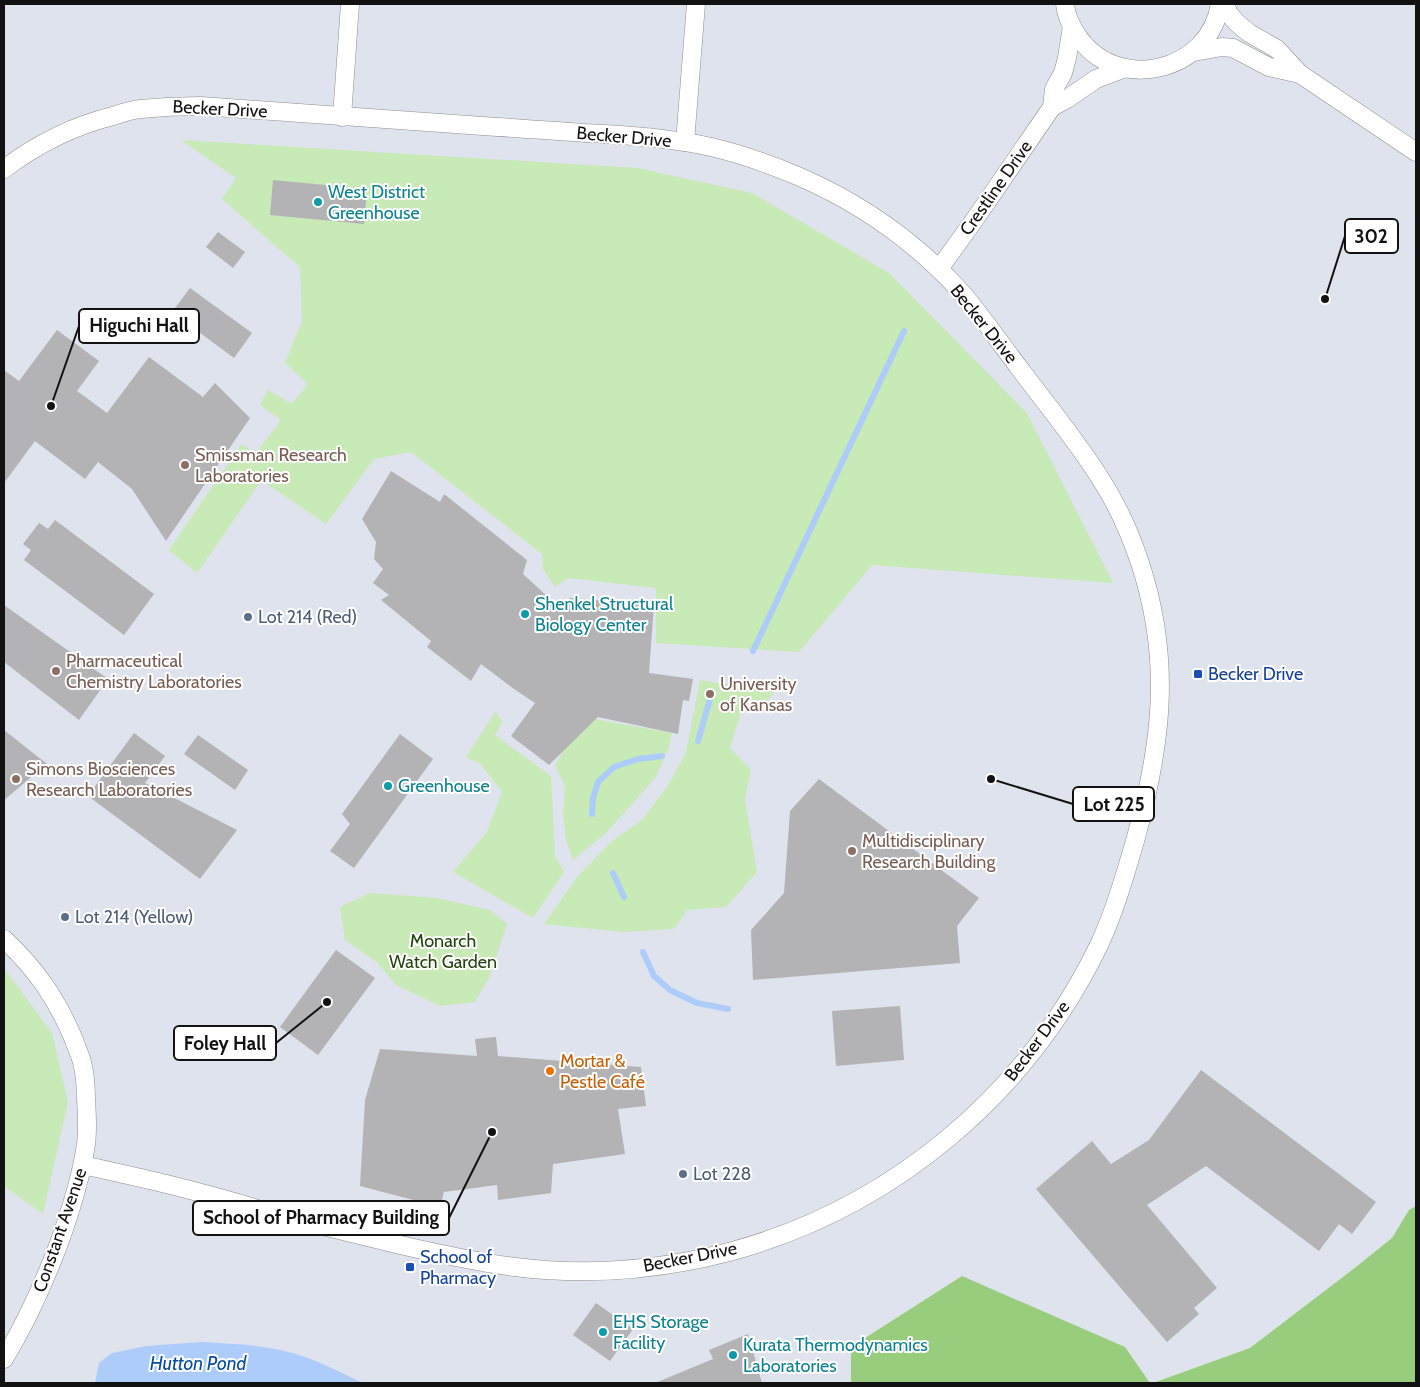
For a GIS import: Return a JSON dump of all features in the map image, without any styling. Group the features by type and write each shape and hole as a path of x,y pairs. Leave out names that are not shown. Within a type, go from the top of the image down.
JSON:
{"street":[{"path":"342,116 350,4"},
{"path":"685,142 696,4"},
{"path":"1065,4 1072,26 1081,41 1094,53 1109,63 1125,68 1143,70 1162,68 1178,62 1194,52 1205,40 1213,26 1220,4"},
{"path":"1225,4 1229,14 1237,23 1249,33 1277,49 1300,74 1416,152"},
{"name":"Crestline Drive","path":"1052,107 1054,89 1063,73 1067,58 1072,26"},
{"path":"1194,52 1222,47 1232,48 1269,67 1300,74"},
{"name":"Crestline Drive","path":"939,269 1052,107 1096,79 1125,68"},
{"name":"Becker Drive","path":"4,169 22,155 58,134 97,120 137,110 168,106 201,106 639,136 712,147 761,161 835,194 869,214 903,238 939,269 982,318 1070,434 1101,479 1119,512 1141,567 1155,622 1159,652 1161,690 1158,736 1143,811 1116,903 1102,939 1082,976 1059,1014 1017,1070 990,1101 927,1155 881,1188 817,1220 772,1238 729,1252 683,1262 630,1269 547,1270 467,1259 322,1226 198,1192 83,1165"},
{"name":"Constant Avenue","path":"4,939 19,952 40,977 56,1003 69,1030 82,1061 88,1119 83,1165 73,1201 36,1300 4,1358"}],"shaded area":[{"name":"University of Kansas","path":"4,4 1416,4 1416,1383 4,1383"}],"green space":[{"path":"181,140 638,168 752,193 889,273 1027,413 1113,583 872,565 799,652 656,643 656,588 568,578 555,587 543,569 542,554 411,452 374,459 326,524 261,481 197,573 169,550 241,445 257,452 281,420 260,405 268,390 292,404 308,384 285,363 302,321 300,267 222,199 236,178"},
{"path":"700,680 775,692 765,703 744,702 730,748 751,770 745,799 757,872 726,907 687,910 674,929 623,932 544,924 577,877 612,841 642,820 668,786 686,752"},
{"path":"496,711 502,722 495,735 551,776 555,856 564,872 533,918 453,872 487,832 502,792 480,763 466,757"},
{"path":"583,717 672,733 668,750 656,777 606,833 573,860 566,840 563,814 565,786 555,765"},
{"name":"Monarch Watch Garden","path":"370,893 437,898 490,910 507,924 489,978 475,1002 440,1006 396,985 378,963 345,940 340,907"},
{"path":"4,968 52,1033 68,1102 43,1214 4,1186"},
{"path":"1416,1206 1416,1383 1153,1383 1250,1348 1392,1238 1409,1210"},
{"path":"962,1276 1125,1347 1150,1383 851,1383 851,1347"}],"water":[{"name":"Hutton Pond","path":"202,1342 254,1346 284,1351 334,1369 363,1383 95,1383 99,1363 112,1353 146,1346"}],"building":[{"name":"West District Greenhouse","path":"273,180 367,189 364,224 270,215"},
{"path":"218,232 245,252 233,268 206,247"},
{"path":"190,288 252,333 234,358 172,312"},
{"path":"57,330 99,361 77,391 107,413 149,357 203,397 215,383 250,418 166,541 132,489 98,462 85,479 35,441 4,483 4,370 19,381"},
{"name":"Shenkel Structural Biology Center","path":"391,471 440,502 444,494 527,560 523,574 559,607 570,598 654,604 649,673 693,679 689,701 683,700 678,734 598,717 549,765 511,736 535,703 481,664 471,681 427,647 431,641 381,600 389,595 373,583 383,569 374,559 376,542 362,519"},
{"path":"55,520 154,594 124,635 24,560 31,550 23,544 39,523 48,529"},
{"name":"Pharmaceutical Chemistry Laboratories","path":"4,605 108,679 79,720 4,662"},
{"name":"Simons Biosciences Research Laboratories","path":"4,730 47,764 4,800"},
{"path":"134,733 165,756 145,783 237,830 200,879 88,796"},
{"name":"Greenhouse","path":"400,734 433,759 354,868 330,851 350,824 342,814"},
{"path":"198,735 248,770 235,790 184,754"},
{"name":"Multidisciplinary Research Building","path":"819,779 979,898 957,926 960,963 753,980 751,930 784,893 790,811"},
{"path":"336,950 375,978 318,1055 280,1027"},
{"path":"900,1006 904,1060 836,1066 832,1011"},
{"path":"496,1037 498,1056 641,1067 646,1106 618,1109 625,1154 553,1164 551,1193 498,1200 497,1185 444,1192 440,1207 360,1186 365,1100 380,1049 477,1056 475,1039"},
{"path":"1201,1070 1376,1202 1352,1234 1339,1224 1319,1251 1206,1166 1147,1205 1217,1288 1194,1308 1199,1314 1167,1342 1036,1189 1092,1141 1111,1164 1149,1140"},
{"name":"EHS Storage Facility","path":"596,1303 633,1329 610,1361 573,1335"},
{"name":"Kurata Thermodynamics Laboratories","path":"748,1334 762,1383 655,1383 713,1359 709,1350"}],"waterway":[{"path":"753,651 904,331"},
{"path":"698,741 710,699"},
{"path":"592,814 593,798 598,782 614,767 638,759 662,756"},
{"path":"613,873 624,897"},
{"path":"643,952 654,976 670,990 697,1003 728,1009"}],"place":[{"name":"West District Greenhouse","path":"318,202"},
{"name":"302","path":"1325,299"},
{"name":"Higuchi Hall","path":"51,406"},
{"name":"Smissman Research Laboratories","path":"185,465"},
{"name":"Shenkel Structural Biology Center","path":"525,614"},
{"name":"Lot 214 (Red)","path":"248,617"},
{"name":"Pharmaceutical Chemistry Laboratories","path":"56,671"},
{"name":"Becker Drive","path":"1198,674"},
{"name":"University of Kansas","path":"710,694"},
{"name":"Simons Biosciences Research Laboratories","path":"16,779"},
{"name":"Lot 225","path":"991,779"},
{"name":"Greenhouse","path":"388,786"},
{"name":"Multidisciplinary Research Building","path":"852,851"},
{"name":"Lot 214 (Yellow)","path":"65,917"},
{"name":"Foley Hall","path":"327,1002"},
{"name":"Mortar & Pestle Café","path":"550,1071"},
{"name":"School of Pharmacy Building","path":"492,1132"},
{"name":"Lot 228","path":"683,1174"},
{"name":"School of Pharmacy","path":"410,1267"},
{"name":"EHS Storage Facility","path":"603,1332"},
{"name":"Kurata Thermodynamics Laboratories","path":"733,1355"}]}
